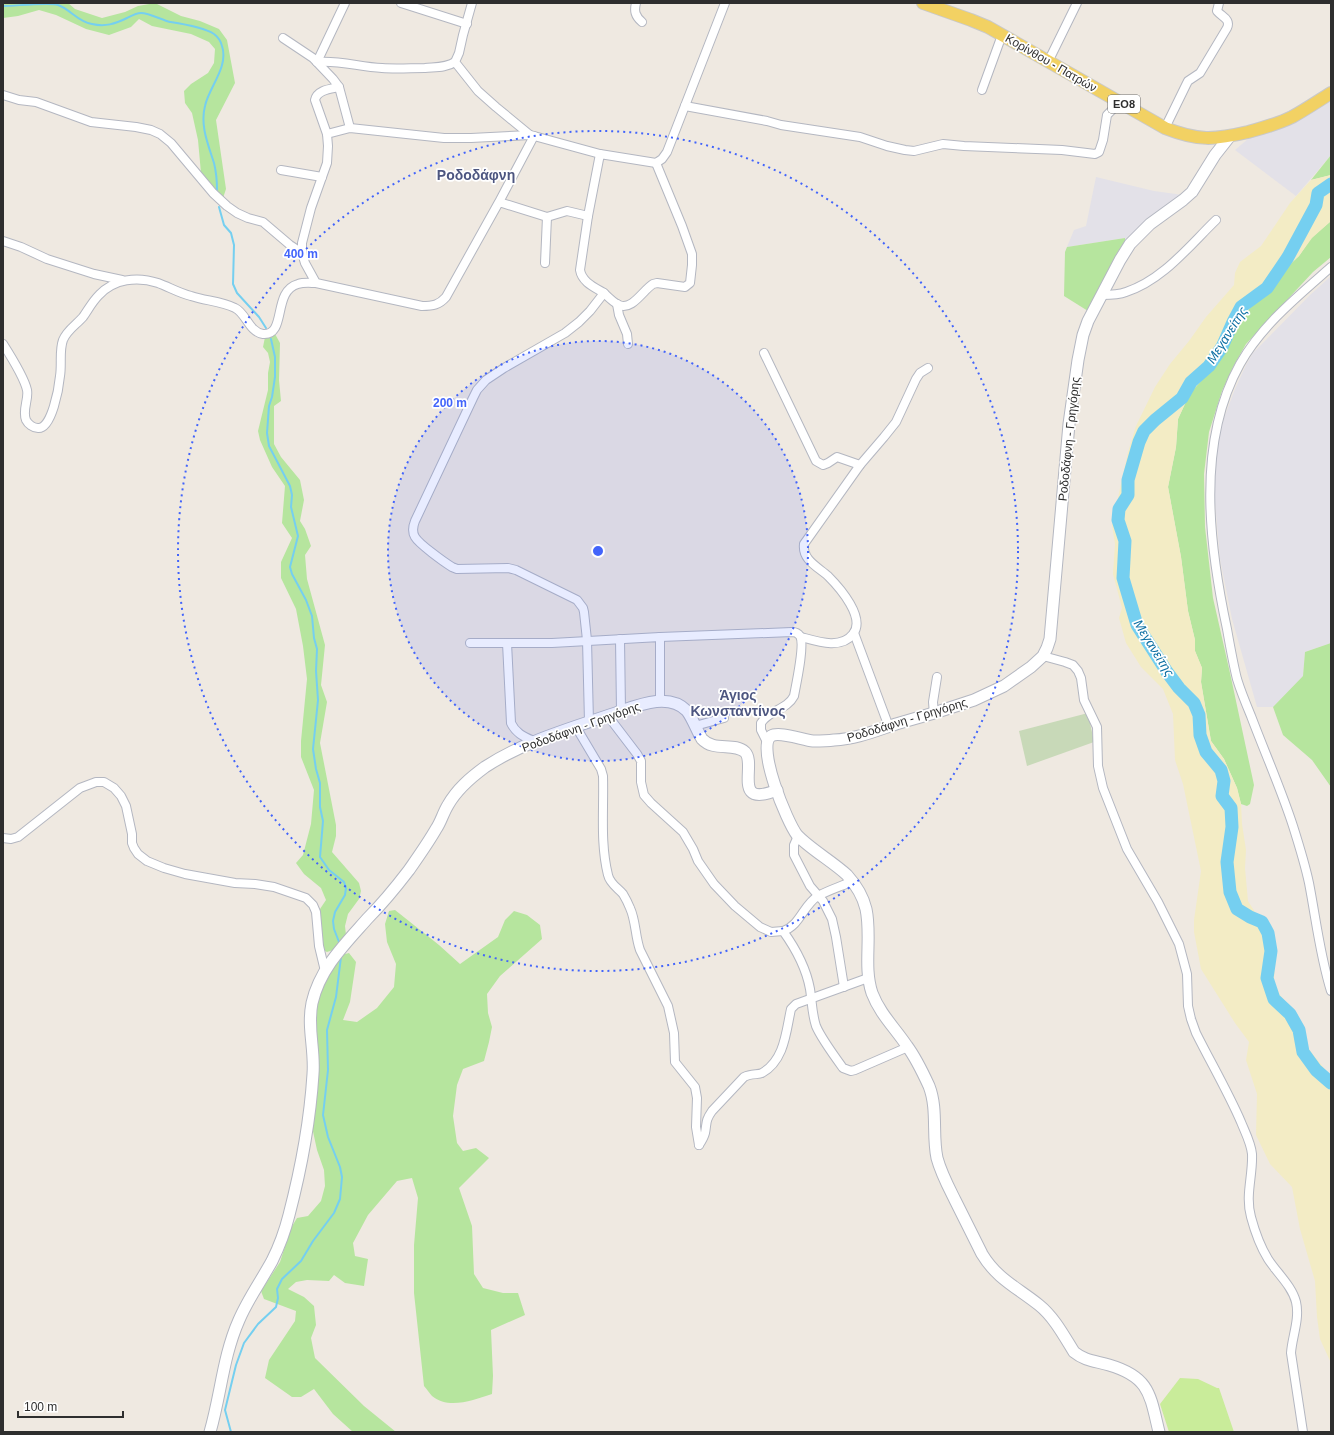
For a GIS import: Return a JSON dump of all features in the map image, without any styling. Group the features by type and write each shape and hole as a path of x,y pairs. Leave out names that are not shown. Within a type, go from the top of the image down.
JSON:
{"main road":[{"name":"Κορίνθου - Πατρών","path":"923,3 971,20 1002,35 1165,128 1184,135 1199,138 1230,136 1281,122 1331,93"},
{"name":"Ροδοδάφνη - Γρηγόρης","path":"767,742 774,734 811,740 840,740 863,736 934,714 991,693 1016,678 1043,656 1048,648 1050,639 1069,424 1078,360 1088,320 1130,244 1150,224 1192,192 1215,155 1230,136"},
{"name":"Ροδοδάφνη - Γρηγόρης","path":"210,1432 226,1355 231,1339 250,1297 272,1260 289,1218 304,1152 312,1087 313,1061 309,1025 316,991 325,971 336,954 393,891 410,869 435,831 455,794 465,783 492,763 516,750 636,706 660,702 672,703 683,708 688,713 702,739 710,746 736,748 746,753 748,758 748,782 753,792 763,795 777,790"},
{"path":"767,742 769,762 788,820 798,836 853,881 861,896 866,908 868,978 872,993 881,1012 908,1046 925,1078 933,1100 935,1147 942,1174 987,1263 999,1276 1040,1305 1050,1316 1074,1352 1079,1356 1089,1361 1120,1369 1133,1376 1144,1385 1151,1399 1159,1432"}],"street":[{"path":"317,62 345,3"},
{"path":"401,3 467,24"},
{"path":"317,62 330,61 382,68 442,67 450,65 455,62 459,53 462,35 467,24 472,3"},
{"path":"636,3 634,10 635,15 642,22"},
{"path":"327,134 350,128 451,138 532,136 600,154 656,163 662,159 667,152 725,3"},
{"path":"1048,62 1077,3"},
{"path":"1165,128 1186,85 1203,69 1227,28 1227,19 1217,11 1219,3"},
{"path":"982,90 1002,35"},
{"path":"283,38 317,62 333,79 338,87 350,128"},
{"path":"455,62 478,91 532,136"},
{"path":"316,283 305,263 302,253 302,243 311,208 328,156 327,134 315,100 319,93 338,87"},
{"path":"3,95 18,100 36,102 91,122 136,126 160,134 171,143 213,193 227,206 248,218 263,222 290,246 302,253"},
{"path":"685,106 791,126 860,137 905,150 914,151 943,144 1062,150 1095,154 1099,152 1103,140 1107,115 1120,102"},
{"path":"3,344 25,383 27,396 25,416 30,426 37,429 44,426 49,419 57,393 60,376 62,342 65,335 82,317 100,294 113,284 122,281 142,280 158,283 174,291 190,296 224,303 237,308 252,328 265,334 272,331 276,326 279,319 283,298 292,287 298,284 316,283 422,306 434,306 442,302 446,297 532,136"},
{"path":"600,154 588,216 580,270 583,278 588,283 618,304 626,306 653,284 685,287 690,282 692,254 656,163"},
{"path":"281,170 322,177"},
{"path":"498,202 547,217 567,212 588,216"},
{"path":"546,263 547,217"},
{"path":"1102,295 1125,293 1158,276 1216,220"},
{"path":"3,241 21,247 47,259 122,281"},
{"path":"1331,267 1272,322 1240,365 1224,402 1217,425 1213,444 1210,496 1215,566 1237,680 1292,825 1308,880 1325,971 1331,991"},
{"path":"589,722 587,640 584,612 580,603 577,600 516,570 508,568 457,569 452,567 415,537 414,525 456,433 473,398 482,384 504,368 565,333 590,311 604,294"},
{"path":"618,304 619,315 627,334 628,344"},
{"path":"764,353 816,461 824,464 837,457 860,465"},
{"path":"889,727 854,634 856,617 854,612 846,598 828,576 813,565 807,558 803,549 808,536 860,465 896,422 916,379 920,373 928,368"},
{"path":"470,643 507,643 792,632 797,633 801,637 820,642 837,643 848,640 854,634"},
{"path":"660,637 660,702"},
{"path":"767,742 761,723 766,716 786,706 794,696 801,637"},
{"path":"620,639 621,711"},
{"path":"507,643 510,723 514,730 536,742"},
{"path":"1043,656 1073,665 1081,678 1084,700 1097,727 1098,766 1103,788 1127,849 1173,930 1183,956 1187,974 1188,1006 1196,1033 1245,1130 1252,1153 1248,1192 1250,1216 1256,1234 1268,1259 1291,1291 1296,1303 1297,1317 1292,1341 1292,1354 1303,1432"},
{"path":"934,714 933,702 937,677"},
{"path":"608,716 638,754 641,761 641,782 644,794 651,803 683,832 698,861 714,884 735,906 760,927 771,932 789,929 794,925 809,904 818,896 853,881"},
{"path":"695,726 724,718"},
{"path":"576,727 601,769 603,776 604,852 609,877 613,885 622,893 628,904 633,916 637,943 668,1006 674,1033 676,1062 695,1087 697,1098 696,1127 699,1145 705,1134 705,1125 712,1111 744,1077 750,1074 760,1074 770,1066 781,1050 791,1009 796,1004 868,978"},
{"path":"3,838 11,839 18,837 80,788 96,782 104,782 114,788 121,796 126,806 132,834 132,843 138,854 147,861 185,874 234,883 274,887 306,898 313,905 316,912 319,946 325,971"},
{"path":"798,836 794,845 794,855 806,880 829,911 834,924 844,987"},
{"path":"783,931 803,963 809,984 817,1027 846,1070 855,1070 908,1046"}],"shaded area":[{"path":"1331,97 1331,155 1296,196 1235,150 1249,138 1286,124"},
{"path":"1096,177 1154,191 1183,195 1125,241 1125,238 1067,247 1074,230 1086,226"},
{"path":"1331,276 1331,643 1305,652 1303,676 1273,707 1257,707 1232,619 1220,559 1214,491 1215,466 1219,438 1224,418 1235,389 1253,353 1310,295"}],"green space":[{"path":"3,3 68,3 75,9 102,18 125,12 138,6 155,3 181,16 200,21 219,29 227,40 235,83 216,120 226,189 223,198 201,173 198,140 192,113 185,103 184,91 191,84 208,73 214,63 215,49 209,42 191,34 152,26 139,19 131,27 109,35 86,29 56,15 39,10 18,16 3,18"},
{"path":"1331,155 1331,175 1311,180"},
{"path":"1331,221 1331,257 1313,272 1246,344 1222,391 1209,432 1204,474 1205,527 1213,598 1254,785 1250,804 1247,806 1241,804 1237,788 1224,759 1211,741 1201,682 1202,668 1195,651 1195,640 1188,611 1181,557 1168,487 1176,447 1178,419 1190,393 1226,350 1236,329 1249,309 1268,292 1284,270 1299,256 1311,238"},
{"path":"1125,238 1125,241 1117,253 1116,262 1088,311 1064,296 1065,252 1067,247"},
{"path":"275,334 280,343 279,380 281,401 274,406 274,444 281,457 300,480 304,500 300,521 305,529 311,546 305,555 307,579 325,645 321,685 327,702 320,743 336,825 336,836 332,852 359,883 361,891 359,899 348,914 345,926 346,935 336,949 327,952 323,950 318,912 326,900 321,888 304,874 296,863 303,855 311,824 314,790 301,757 301,741 307,679 303,646 296,609 281,578 281,562 292,538 282,523 285,486 272,467 260,440 258,431 268,390 268,373 270,362 268,353 263,347 265,337"},
{"path":"1331,643 1331,787 1312,760 1283,735 1273,707 1303,676 1305,652"},
{"path":"1088,713 1094,742 1027,766 1019,731"},
{"path":"395,910 460,964 498,937 505,920 514,911 527,915 540,925 542,939 500,976 487,994 488,1013 492,1027 484,1061 463,1069 457,1085 453,1116 457,1143 463,1151 476,1148 489,1158 459,1188 472,1226 474,1274 483,1288 503,1293 518,1293 525,1315 491,1330 493,1376 492,1394 469,1401 453,1403 439,1400 432,1396 424,1386 414,1293 414,1245 418,1198 412,1178 397,1181 368,1215 353,1243 355,1256 368,1259 364,1286 345,1283 334,1275 329,1281 307,1280 296,1282 288,1289 304,1297 314,1306 316,1325 311,1338 315,1358 364,1406 396,1432 353,1432 333,1414 314,1389 301,1397 292,1397 265,1378 269,1360 295,1321 296,1311 264,1299 261,1291 280,1262 291,1228 297,1218 308,1216 321,1201 325,1186 324,1170 317,1150 311,1122 316,1004 330,970 341,955 349,953 356,962 350,1002 343,1020 357,1022 377,1008 394,987 396,964 387,942 385,924 389,911"},
{"path":"1180,1378 1198,1379 1219,1388 1234,1432 1169,1432 1160,1404"}],"sand":[{"path":"1331,175 1331,221 1312,238 1299,256 1284,270 1268,292 1249,309 1236,329 1226,350 1190,393 1178,419 1176,447 1168,487 1181,557 1188,611 1195,640 1195,651 1202,668 1201,682 1211,741 1224,759 1237,788 1241,804 1246,850 1245,868 1248,901 1272,933 1275,957 1274,982 1280,995 1299,1018 1305,1033 1308,1048 1331,1077 1331,1363 1320,1339 1315,1281 1300,1229 1292,1187 1270,1164 1256,1135 1257,1094 1246,1060 1249,1042 1235,1023 1201,969 1194,932 1194,920 1201,871 1183,784 1175,760 1173,714 1163,689 1141,667 1126,643 1119,618 1122,608 1113,574 1115,544 1112,525 1128,452 1136,426 1155,387 1170,364 1206,317 1234,285 1235,273 1240,262 1261,246 1290,203 1311,180"}],"waterway":[{"path":"3,6 54,4 66,9 82,21 101,25 114,23 137,14 144,13 170,22 199,28 215,35 222,46 223,62 218,77 207,99 203,121 205,135 215,166 217,190"},
{"name":"Μεγανείτης","path":"1331,184 1318,193 1316,205 1288,257 1267,288 1241,307 1222,347 1209,366 1191,382 1182,398 1144,431 1139,442 1128,480 1128,495 1119,509 1118,520 1125,541 1123,578 1137,625 1167,672 1179,688 1194,703 1199,715 1200,735 1206,752 1221,770 1224,781 1222,796 1231,808 1232,827 1227,862 1230,892 1237,909 1262,922 1268,933 1271,951 1267,978 1274,999 1290,1014 1299,1030 1303,1052 1316,1070 1331,1083"},
{"path":"219,207 224,225 231,233 234,245 233,284 237,293 259,317 266,328"},
{"path":"271,339 275,357 275,377 269,406 267,433 269,446 290,486 292,495 291,507 298,536 290,567 312,616 314,638 317,649 316,671 318,700 313,749 320,783 320,807 323,821 320,857 329,870 344,882 346,888 345,895 335,912 333,921 334,929 339,942"},
{"path":"231,1432 225,1410 236,1365 244,1343 258,1324 276,1307 278,1298 277,1289 282,1279 301,1261 313,1241 334,1213 340,1199 342,1177 340,1167 328,1137 323,1115 328,1070 327,1030 336,997 341,957"}],"district":[{"name":"Ροδοδάφνη","path":"476,175"},
{"name":"Άγιος Κωνσταντίνος","path":"738,704"}]}
